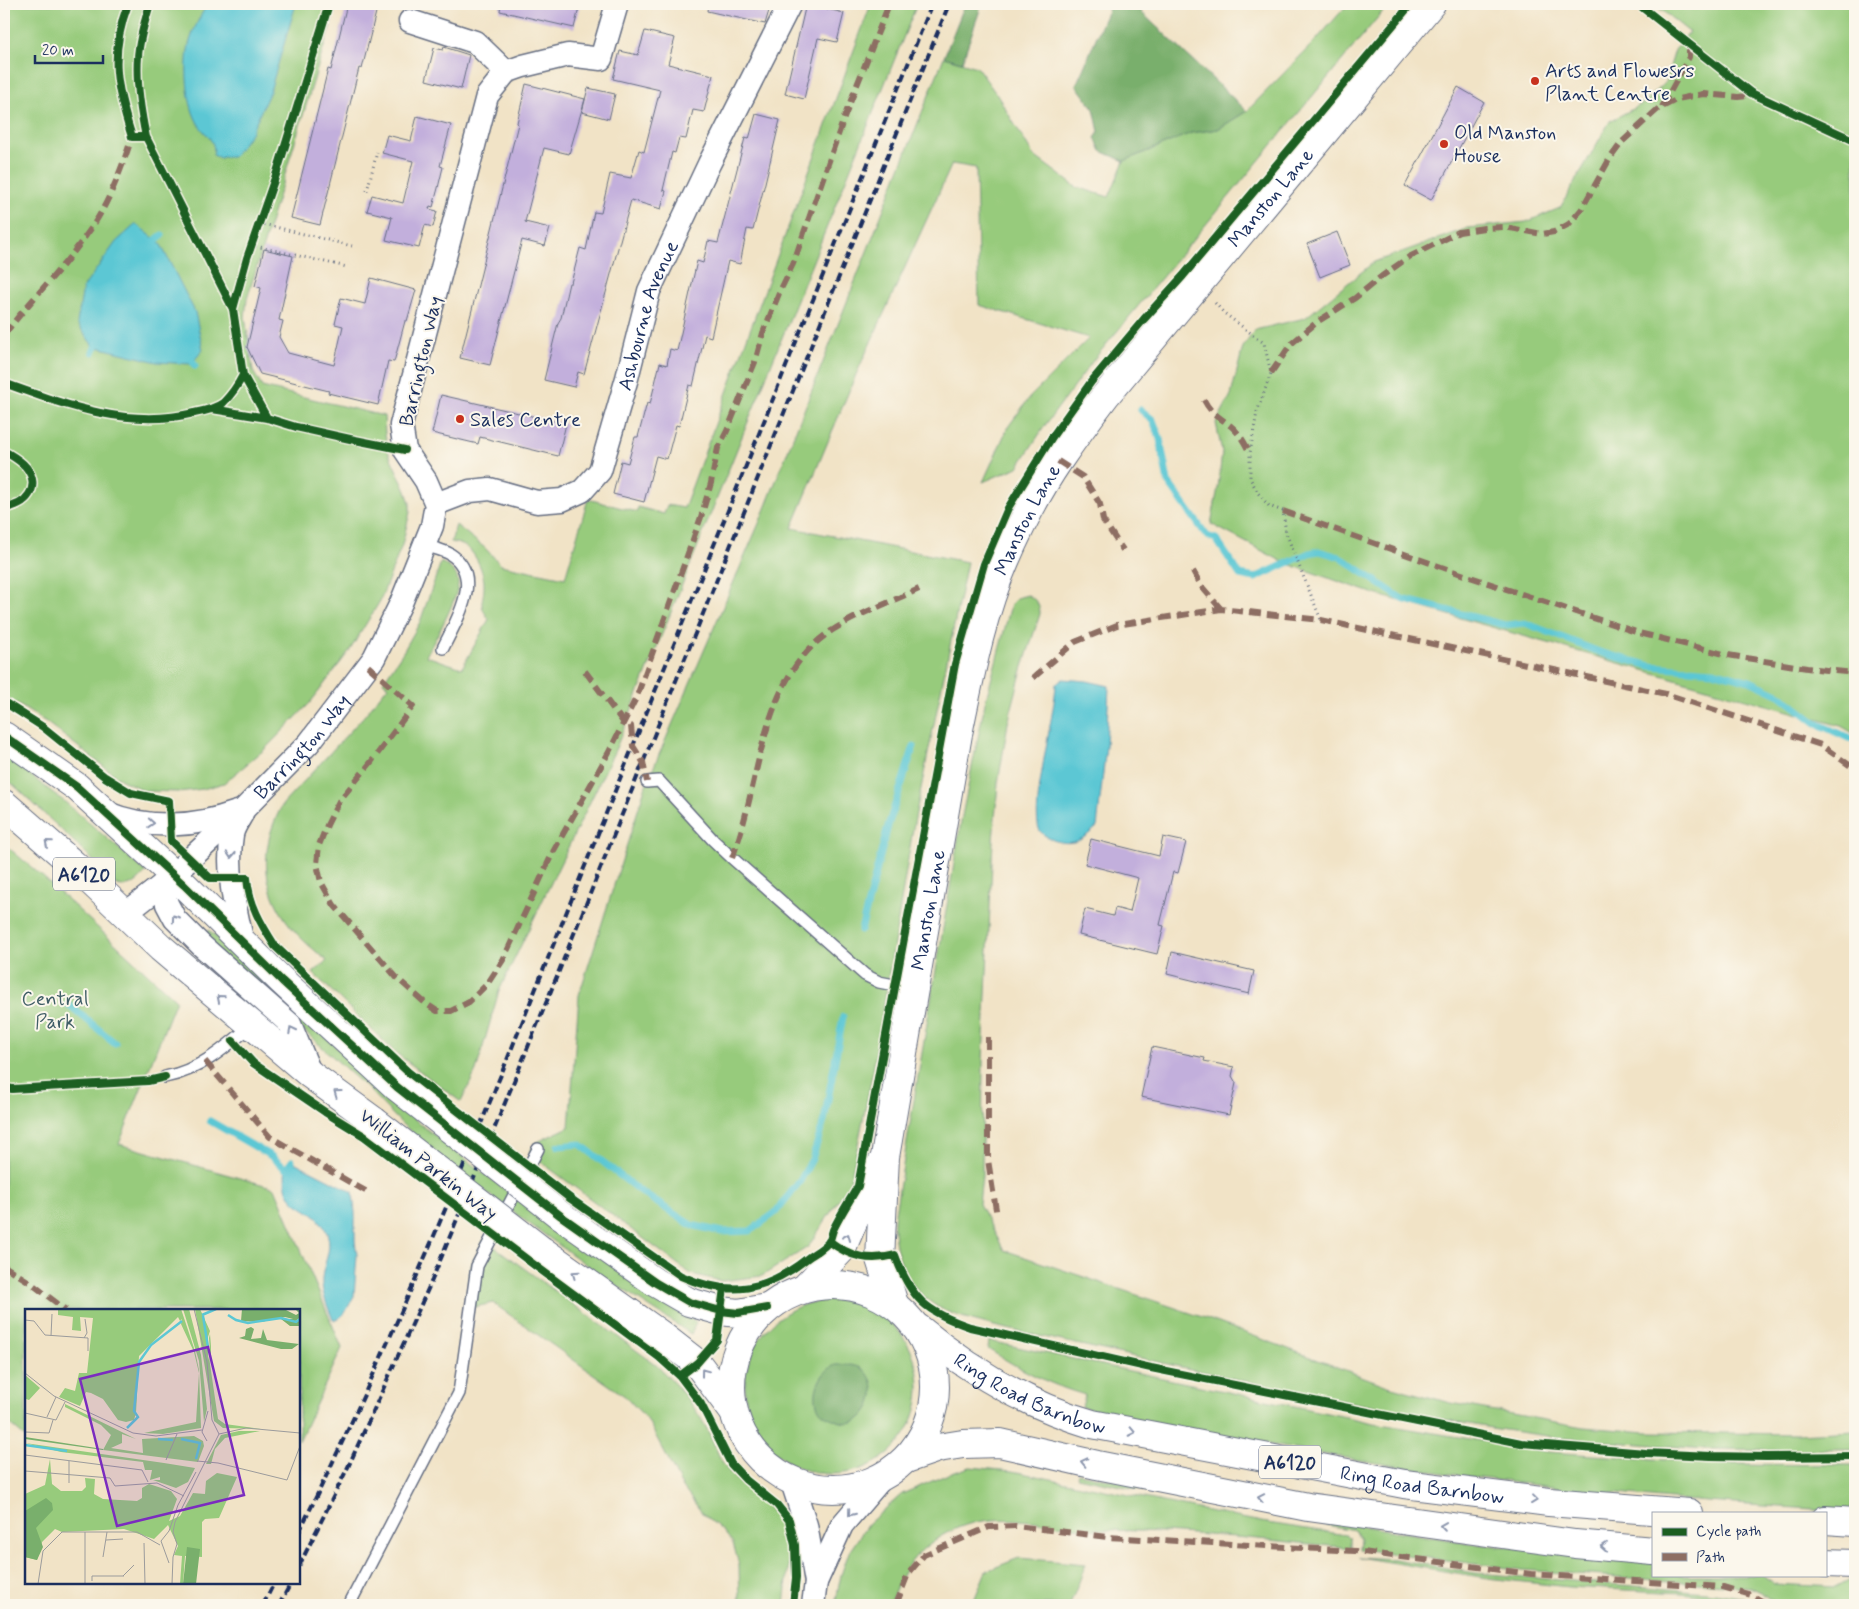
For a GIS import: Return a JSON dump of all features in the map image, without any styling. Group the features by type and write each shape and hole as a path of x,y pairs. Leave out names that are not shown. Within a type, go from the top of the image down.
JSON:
{"main road":[{"name":"Manston Lane","path":"894,1304 880,1259 885,1158 958,734 973,664 992,596 1005,562 1025,518 1058,461 1106,395 1431,4"},
{"name":"William Parkin Way","path":"4,736 77,787 104,812 167,880 243,943 397,1087 561,1216 656,1283 689,1302 722,1311 738,1312 767,1308"},
{"name":"William Parkin Way","path":"4,804 73,864 161,948 311,1074 541,1250 661,1335 697,1363 733,1411"},
{"name":"Manston Lane","path":"805,1288 841,1250 870,1183 885,1158"},
{"path":"894,1304 866,1289 836,1284 805,1288 785,1296 767,1308 748,1329 735,1355 730,1383 733,1411 745,1441 765,1465 792,1482 822,1490 854,1488 883,1477 906,1459 925,1432 933,1412 936,1386 933,1365 918,1328"},
{"name":"Ring Road Barnbow","path":"894,1304 918,1328 950,1355 1013,1393 1044,1407 1092,1424 1404,1484 1550,1502 1675,1512"},
{"name":"Ring Road Barnbow","path":"906,1459 938,1448 963,1444 1000,1443 1107,1467 1308,1507 1575,1544 1652,1551"},
{"path":"1826,1520 1855,1522"},
{"path":"1826,1563 1855,1564"}],"street":[{"path":"410,21 475,42 506,72 568,55 602,59 617,4"},
{"name":"Ashbourne Avenue","path":"436,504 470,491 490,489 537,502 562,500 582,491 600,471 627,378 649,291 709,164 790,4"},
{"name":"Barrington Way","path":"167,880 244,809 309,743 374,658 401,603 432,526 436,504 426,481 405,450 401,425 487,96 506,72"},
{"path":"243,943 233,900 230,862 232,834 244,809"},
{"name":"Barrington Way","path":"104,812 126,821 185,824 216,820 244,809"},
{"path":"125,914 167,880"},
{"path":"167,880 167,904 174,919 290,1024 311,1074"},
{"path":"812,1605 816,1582 842,1525 883,1477"},
{"path":"792,1482 806,1525 816,1582"}],"lane":[{"path":"424,545 450,554 464,567 467,585 462,610 443,648"},
{"path":"647,782 659,781 726,852 865,975 878,982 914,989"},
{"path":"165,1077 182,1074 220,1053 252,1025"},
{"path":"349,1605 459,1393 477,1266 538,1149"}],"path":[{"path":"367,191 377,152"},
{"path":"254,238 262,215"},
{"path":"254,238 352,246"},
{"path":"254,238 347,267"},
{"path":"1196,286 1224,313 1264,343 1271,373 1257,412 1250,453 1250,478 1258,493 1269,506 1283,511 1286,533 1320,620"}],"green space":[{"path":"4,4 337,4 247,299 245,317 253,371 262,387 384,416 389,454 406,491 410,503 410,512 402,545 380,601 350,650 310,703 265,749 224,783 203,789 179,792 145,791 120,779 46,722 4,696"},
{"path":"871,4 917,4 616,748 499,991 476,1071 461,1102 396,1053 313,973 327,961 301,938 288,923 271,891 267,874 267,857 274,822 283,804 364,716 388,686 383,682 420,622 441,562 456,575 458,588 446,618 426,656 462,668 489,619 482,606 484,581 479,564 470,550 463,545 451,542 456,525 485,548 501,565 565,578 588,499 637,512 638,507 664,514 667,505 684,508"},
{"path":"965,4 982,4 962,62 944,57"},
{"path":"1111,4 1145,4 1141,12 1247,111 1218,129 1191,133 1124,161 1101,151 1095,138 1099,132 1094,109 1076,85"},
{"path":"1348,4 1389,4 1095,358 1046,424 1018,467 983,482 1008,427 1030,397 1089,338 979,305 976,168 952,164 854,379 792,528 967,562 914,823 872,1076 850,1183 808,1247 762,1276 722,1281 691,1274 529,1153 535,1143 569,1127 579,995 646,785 760,521 944,57 977,67 997,95 1033,155 1076,187 1109,197 1124,161 1191,133 1218,129 1247,111"},
{"path":"1654,4 1855,4 1855,734 1841,726 1375,594 1285,563 1211,524 1222,452 1216,423 1231,395 1243,347 1255,330 1305,318 1374,262 1468,228 1526,222 1560,208 1610,121 1644,103 1665,83 1675,50 1689,32"},
{"path":"1028,595 1037,603 1040,614 1021,673 1008,723 998,783 993,841 983,1060 982,1176 979,1204 1004,1250 1208,1319 1388,1386 1451,1403 1583,1427 1647,1432 1797,1434 1855,1431 1855,1450 1706,1449 1561,1438 1491,1428 1295,1392 994,1326 946,1311 922,1295 913,1285 900,1261 894,1233 894,1219 962,816 985,703 1011,605 1016,598"},
{"path":"4,755 65,802 146,872 132,885 123,886 113,883 87,854 4,776"},
{"name":"Central Park","path":"4,844 43,877 176,1000 119,1144 275,1188 342,1348 300,1439 300,1309 25,1309 25,1437 4,1419"},
{"path":"209,930 420,1124 522,1203 676,1311 696,1322 691,1334 595,1271 466,1178 403,1125 366,1087 202,938"},
{"path":"484,1239 655,1364 684,1394 702,1420 727,1469 767,1506 784,1531 788,1544 789,1561 784,1605 740,1605 739,1565 733,1543 723,1531 703,1514 683,1488 647,1419 626,1397 493,1303 466,1309 471,1265"},
{"path":"841,1300 865,1306 880,1314 894,1325 905,1339 913,1354 918,1370 918,1404 913,1420 905,1435 894,1449 880,1460 865,1468 849,1473 823,1474 799,1468 784,1460 770,1449 759,1435 751,1420 746,1404 745,1378 751,1354 759,1339 770,1325 784,1314 799,1306 815,1301"},
{"path":"989,1341 1374,1423 1549,1452 1726,1464 1855,1465 1855,1511 1703,1502 1552,1487 1326,1455 1124,1417 1082,1407 1085,1395 1035,1376 1011,1363 988,1349"},
{"path":"835,1365 861,1368 869,1375 873,1385 873,1396 870,1406 863,1416 854,1422 844,1423 824,1415 817,1405 816,1392 818,1385 824,1373"},
{"path":"970,1467 1012,1471 1261,1522 1346,1535 1351,1538 1351,1548 1213,1535 1091,1529 1025,1520 992,1520 960,1527 924,1548 915,1557 900,1579 890,1605 835,1605 841,1575 849,1552 868,1524 902,1494"},
{"path":"1078,1473 1262,1510 1476,1544 1652,1561 1652,1576 1762,1576 1774,1584 1836,1587 1855,1578 1855,1605 1779,1605 1761,1592 1750,1587 1523,1570 1359,1549 1360,1538 1354,1530 1077,1477"},
{"path":"1358,1557 1394,1559 1475,1573 1706,1592 1743,1597 1761,1605 1741,1605 1737,1600 1683,1593 1569,1587 1487,1578"},
{"path":"1019,1558 1086,1564 1070,1605 972,1605 986,1571"}],"water":[{"path":"208,4 296,4 270,91 251,133 233,157 220,158 213,155 212,142 199,125 189,99 187,78 188,50 196,26"},
{"path":"136,224 160,243 195,312 203,350 191,364 157,362 93,346 77,323 83,288 116,242"},
{"path":"1063,679 1087,681 1109,686 1106,746 1097,827 1083,838 1068,843 1056,841 1045,836 1040,831 1037,820 1040,784 1056,684"},
{"path":"292,1161 353,1192 357,1255 354,1296 345,1313 337,1320 333,1320 325,1300 322,1284 329,1239 321,1223 314,1215 292,1200 288,1192 285,1181 286,1165"}],"building":[{"path":"347,4 378,4 362,69 359,68 320,225 291,218 328,69 331,70"},
{"path":"501,4 580,4 574,28 500,11"},
{"path":"708,4 771,4 765,24 707,11"},
{"path":"806,4 844,13 837,42 818,38 804,99 785,94"},
{"path":"645,31 675,38 668,64 713,75 704,112 693,110 686,139 679,138 675,153 672,152 663,190 666,191 661,209 631,200 584,374 578,372 574,387 544,380 580,248 586,250 594,212 601,213 610,174 631,178 639,150 644,152 660,90 613,79 620,51 638,55"},
{"path":"444,47 469,55 461,89 426,80 434,48 443,50"},
{"path":"526,84 585,99 569,154 544,148 525,222 550,228 545,246 522,240 490,365 460,358 518,124"},
{"name":"Old Manston House","path":"1458,87 1484,102 1431,200 1405,186"},
{"path":"588,88 615,94 609,119 582,112"},
{"path":"756,114 780,120 753,230 747,229 740,264 728,261 711,337 705,335 693,386 689,385 679,426 676,425 667,459 656,456 644,502 613,494 621,461 628,463 635,437 638,437 647,403 650,404 660,363 667,365 670,349 677,351 697,261 703,263 708,241 718,243 745,138 749,139"},
{"path":"417,116 451,125 440,166 443,167 438,188 433,207 430,206 429,209 437,211 433,227 425,225 419,248 386,240 392,217 367,211 372,195 403,203 413,161 382,153 387,135 411,141"},
{"path":"1337,232 1350,265 1320,277 1307,244"},
{"path":"264,249 293,256 279,320 283,321 279,337 288,353 334,365 343,326 335,324 341,298 365,304 371,278 416,290 394,362 388,361 378,405 260,374 247,347 261,288 255,286"},
{"path":"441,395 566,424 558,456 480,437 478,444 432,433"},
{"path":"1163,837 1186,842 1178,873 1173,872 1160,925 1164,926 1157,954 1079,935 1085,909 1113,916 1115,908 1130,912 1138,878 1085,864 1091,839 1159,856"},
{"path":"1172,952 1254,971 1249,994 1167,974"},
{"path":"1152,1047 1205,1058 1204,1061 1234,1067 1232,1076 1236,1083 1229,1115 1141,1097"}],"waterway":[{"path":"152,243 162,235"},
{"path":"93,352 98,341"},
{"path":"190,356 195,366"},
{"path":"1141,410 1153,420 1160,439 1168,482 1207,536 1216,539 1240,575 1255,578 1309,553 1319,551 1340,557 1402,599 1505,625 1525,623 1602,653 1651,666 1713,671 1750,681 1780,695 1816,723 1855,741"},
{"path":"861,930 888,826 914,746"},
{"path":"68,1004 115,1043"},
{"path":"558,1146 580,1144 641,1192 691,1225 722,1232 750,1231 775,1213 800,1181 812,1159 824,1121 843,1017"},
{"path":"210,1121 271,1156 286,1169 292,1161"}],"railway":[{"path":"300,1530 381,1357 458,1180 932,4"},
{"path":"300,1564 349,1465 432,1280 542,1013 949,4"},
{"path":"263,1605 274,1584"},
{"path":"279,1605 290,1584"}],"marked path":[{"path":"368,666 413,706 339,801 319,845 317,864 321,882 334,905 397,978 437,1011 451,1011 469,1002 488,983 503,960 553,852 609,752 637,696 701,517 711,483 718,448 727,431 755,362 763,333 793,264 844,118 889,4"},
{"path":"1662,107 1689,57 1689,44"},
{"path":"1271,373 1291,344 1317,322 1355,298 1409,257 1459,232 1505,227 1542,234 1554,232 1569,224 1581,210 1609,160 1622,142 1658,109 1678,99 1703,94 1738,97 1755,95"},
{"path":"4,335 67,260 94,224 124,162 132,137"},
{"path":"1204,400 1213,412 1238,433 1250,453"},
{"path":"1058,461 1083,477 1100,504 1103,520 1123,550"},
{"path":"1283,511 1467,576 1639,633 1728,655 1807,668 1855,673"},
{"path":"1193,571 1202,587 1221,609"},
{"path":"732,858 742,828 766,732 777,701 791,673 810,648 836,628 866,612 919,589"},
{"path":"1033,678 1075,642 1117,625 1221,609 1321,620 1666,694 1821,745 1855,769"},
{"path":"585,671 623,722 631,726 633,746 643,762 647,782"},
{"path":"988,1037 988,1160 997,1216"},
{"path":"205,1061 270,1137 369,1193"},
{"path":"4,1266 28,1281 65,1309"},
{"path":"896,1605 908,1574 924,1555 989,1527 1016,1526 1108,1537 1355,1551 1531,1574 1723,1587 1751,1595 1769,1605"}],"cycle path":[{"path":"128,4 118,39 117,71 122,102 132,137 146,137 233,309 243,375 267,418"},
{"path":"146,137 139,97 138,66 141,37 150,4"},
{"path":"233,309 247,258 277,172 329,4"},
{"path":"4,702 43,727 105,777 131,793 169,801 171,841 210,878 247,878 253,905 275,946 408,1072 571,1199 681,1276 699,1283 732,1289 748,1288 778,1277 828,1243 836,1224 858,1186 955,664 984,564 1008,508 1052,437 1091,382 1183,276 1411,4"},
{"path":"1638,4 1751,93 1855,141"},
{"path":"4,383 50,399 97,412 145,418 169,417 216,407 229,397 243,375"},
{"path":"212,409 267,418 296,427 405,450"},
{"path":"4,451 19,460 26,467 31,474 32,482 32,488 25,499 19,504 4,508"},
{"path":"4,736 77,787 184,885 282,981 397,1087 561,1216 656,1283 689,1302 721,1311 738,1313 767,1308"},
{"path":"233,1041 253,1063 364,1136 659,1357 680,1376 701,1404 731,1464 746,1480 777,1505 789,1520 795,1545 796,1578 793,1605"},
{"path":"4,1087 12,1089 148,1081 165,1077"},
{"path":"829,1241 845,1251 860,1257 877,1258 895,1255 907,1283 914,1293 922,1302 942,1316 970,1327 1151,1368 1521,1443 1711,1456 1855,1456"},
{"path":"680,1376 697,1363 717,1340 724,1288"}],"place":[{"name":"Arts and Flowesrs Plant Centre","path":"1535,81"},
{"name":"Old Manston House","path":"1444,144"},
{"name":"Sales Centre","path":"460,419"}]}
